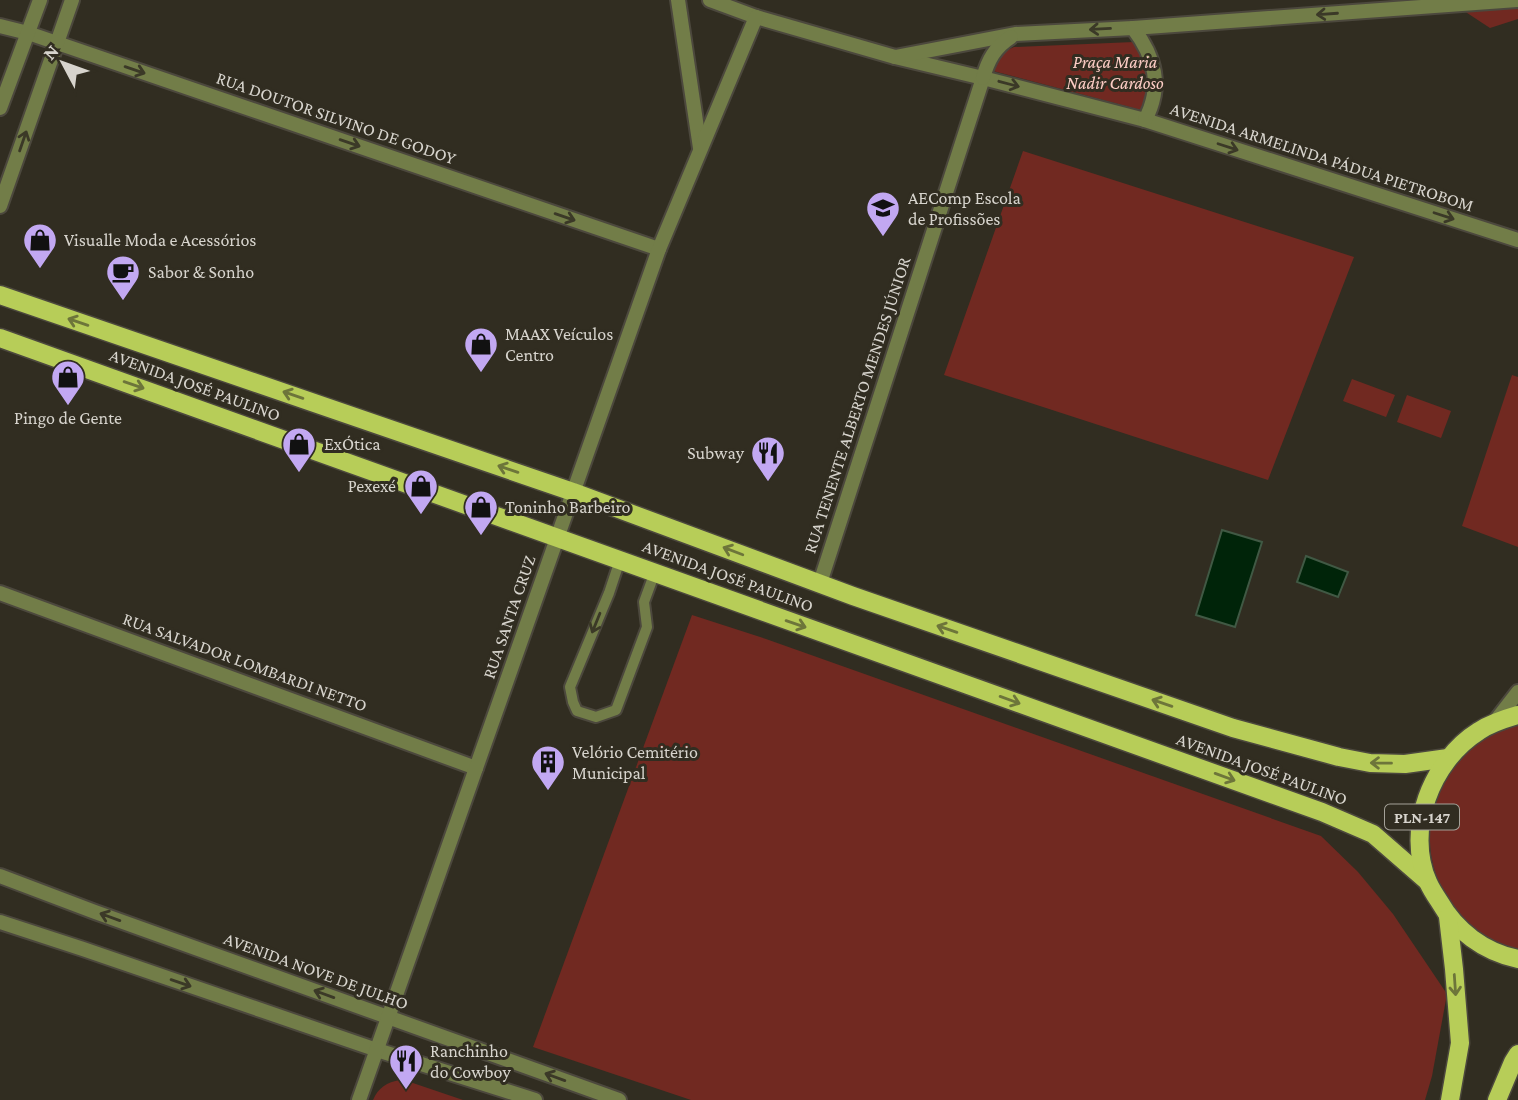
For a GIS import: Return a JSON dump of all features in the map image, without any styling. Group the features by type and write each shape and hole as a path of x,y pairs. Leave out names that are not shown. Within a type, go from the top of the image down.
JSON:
{"main road":[{"name":"AVENIDA JOSÉ PAULINO","path":"0,295 573,492 1044,663 1233,727 1370,763 1405,764 1448,758"},
{"name":"AVENIDA JOSÉ PAULINO","path":"0,338 1322,812 1373,834 1427,881"},
{"name":"PLN-147","path":"1518,715 1494,723 1470,738 1448,758 1434,780 1424,804 1420,830 1421,856 1427,881 1448,917 1472,940 1502,956 1518,959"},
{"path":"1448,917 1460,1043 1450,1100"},
{"path":"1497,1100 1518,1055"}],"street":[{"path":"0,108 40,0"},
{"path":"0,206 72,0"},
{"path":"678,0 700,148"},
{"name":"AVENIDA ARMELINDA PÁDUA PIETROBOM","path":"709,0 756,17 895,57 1145,120 1518,240"},
{"path":"895,57 1015,34 1517,0"},
{"name":"RUA SANTA CRUZ","path":"359,1100 659,249 756,17"},
{"name":"RUA DOUTOR SILVINO DE GODOY","path":"0,26 28,33 659,249"},
{"path":"1133,28 1149,54 1156,72 1153,100 1145,120"},
{"name":"RUA TENENTE ALBERTO MENDES JÚNIOR","path":"820,583 987,64 994,51 1015,34"},
{"name":"RUA SALVADOR LOMBARDI NETTO","path":"0,593 476,768"},
{"path":"1494,723 1518,692"},
{"name":"AVENIDA NOVE DE JULHO","path":"0,876 619,1100"},
{"path":"0,922 377,1050 536,1100"}],"lane":[{"path":"620,560 570,687 577,711 596,718 615,709 637,657 648,626 644,602 655,572"}],"green space":[{"path":"1518,0 1518,19 1490,28 1452,3"},
{"name":"Praça Maria Nadir Cardoso","path":"1134,42 1146,76 1146,92 1141,110 993,71 1001,56 1014,47"},
{"path":"1023,151 1354,257 1268,480 944,375"},
{"path":"1512,375 1518,377 1518,547 1462,526"},
{"path":"1352,379 1395,395 1386,417 1343,401"},
{"path":"1407,395 1451,411 1441,438 1397,422"},
{"path":"692,615 1321,836 1358,872 1393,914 1447,994 1425,1100 691,1100 533,1047"},
{"path":"1518,724 1518,950 1484,935 1468,925 1455,911 1440,885 1431,856 1430,828 1436,800 1447,774 1465,752 1489,735"},
{"path":"400,1080 463,1100 373,1100 384,1086"}],"shaded area":[{"path":"1222,530 1262,542 1235,627 1196,615"},
{"path":"1306,556 1348,572 1338,597 1297,582"}],"place":[{"name":"AEComp Escola de Profissões","path":"883,238"},
{"name":"Visualle Moda e Acessórios","path":"40,270"},
{"name":"Sabor & Sonho","path":"123,302"},
{"name":"MAAX Veículos Centro","path":"481,374"},
{"name":"Pingo de Gente","path":"68,407"},
{"name":"ExÓtica","path":"299,474"},
{"name":"Subway","path":"768,483"},
{"name":"Pexexé","path":"421,516"},
{"name":"Toninho Barbeiro","path":"481,537"},
{"name":"Velório Cemitério Municipal","path":"548,792"},
{"name":"Ranchinho do Cowboy","path":"406,1091"}]}
